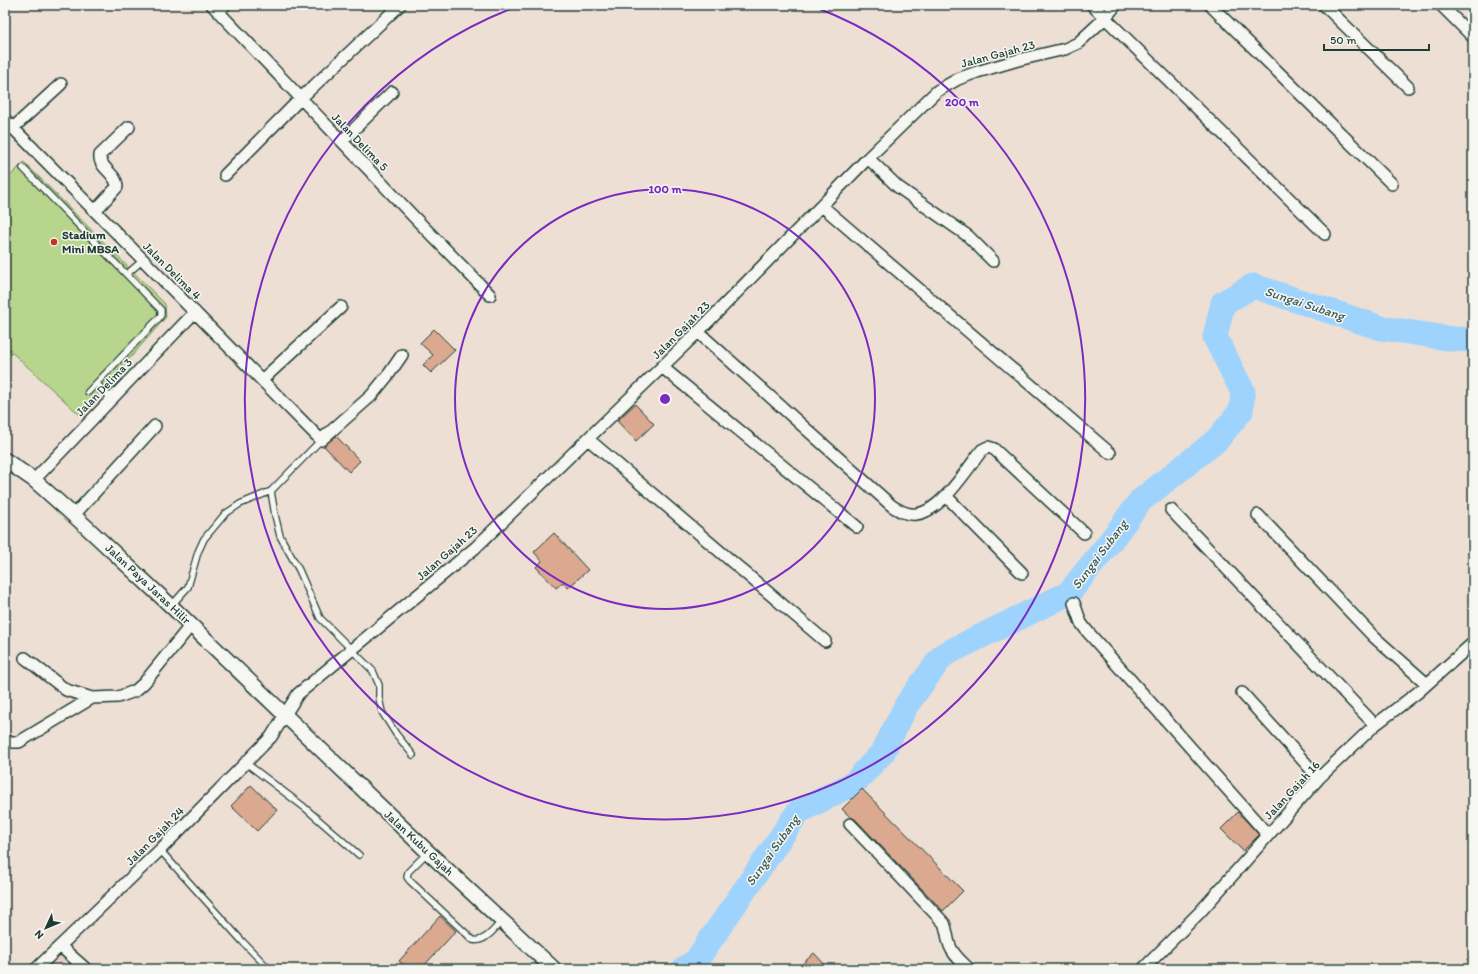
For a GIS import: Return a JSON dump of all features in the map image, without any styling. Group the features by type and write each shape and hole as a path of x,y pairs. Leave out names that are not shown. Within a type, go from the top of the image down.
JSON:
{"street":[{"name":"Jalan Delima 5","path":"212,5 490,295"},
{"path":"225,175 301,98 400,5"},
{"path":"1092,5 1325,234"},
{"name":"Jalan Gajah 23","path":"285,715 298,694 475,548 698,332 868,158 937,91 958,79 977,72 1018,60 1065,49 1078,43 1105,18 1116,5"},
{"path":"1210,5 1392,184"},
{"path":"1324,5 1408,87"},
{"path":"1441,5 1473,37"},
{"path":"9,124 61,84"},
{"path":"342,141 392,92"},
{"name":"Jalan Delima 4","path":"9,124 321,440"},
{"path":"94,211 117,187 116,180 100,162 100,155 129,127"},
{"path":"868,158 898,187 968,236 993,260"},
{"path":"822,206 1110,453"},
{"path":"262,380 341,307"},
{"name":"Jalan Delima 3","path":"34,480 195,312"},
{"path":"698,332 892,506 903,513 915,514 927,511 946,496 984,448 991,448 1084,532"},
{"path":"321,440 371,396 402,355"},
{"path":"662,367 857,527"},
{"path":"74,515 155,426"},
{"path":"588,439 825,641"},
{"name":"Jalan Paya Jaras Hilir","path":"5,460 34,480 74,515 191,624 285,715"},
{"path":"946,496 1022,573"},
{"path":"1171,510 1375,725"},
{"path":"1258,515 1374,637 1427,684"},
{"path":"1074,604 1081,623 1087,631 1268,835"},
{"path":"25,658 66,690 92,698 118,696 135,691 144,683 191,624"},
{"name":"Jalan Gajah 16","path":"1143,969 1200,912 1319,778 1375,725 1427,684 1473,643"},
{"path":"1242,692 1319,778"},
{"path":"5,742 19,742 92,698"},
{"name":"Jalan Gajah 24","path":"36,969 160,850 246,763 271,737 285,715"},
{"name":"Jalan Kubu Gajah","path":"285,715 428,852 554,969"},
{"path":"850,824 944,923 947,930 949,945 953,952 969,969"},
{"path":"60,946 86,969"}],"lane":[{"path":"220,14 229,5"},
{"path":"23,168 161,310 161,315 88,392"},
{"path":"127,274 142,260"},
{"path":"97,384 111,398"},
{"path":"171,606 188,587 198,552 204,539 214,525 225,514 240,504 271,490 321,440"},
{"path":"271,490 280,536 299,570 320,618 373,670 379,685 379,698 382,712 396,734 413,755"},
{"path":"246,763 304,806 358,855"},
{"path":"160,850 269,969"},
{"path":"428,852 408,872 410,881 473,940 483,940 502,921"}],"shaded area":[{"path":"62,954 80,969 46,969"}],"green space":[{"name":"Stadium Mini MBSA","path":"24,162 165,304 166,317 80,415 5,346 5,181"}],"building":[{"path":"434,329 455,350 431,373 423,365 433,355 420,343"},
{"path":"635,404 654,424 636,441 617,421"},
{"path":"336,436 360,461 349,472 324,446"},
{"path":"554,533 588,570 568,588 563,582 556,588 536,567 542,561 534,552"},
{"path":"251,785 277,810 257,831 231,806"},
{"path":"862,789 963,891 943,911 855,819 850,817 842,809"},
{"path":"1238,812 1259,835 1243,851 1221,829"},
{"path":"440,916 456,931 421,969 408,969 399,961"},
{"path":"814,953 829,969 797,969"}],"waterway":[{"name":"Sungai Subang","path":"684,969 696,961 798,812 854,783 883,752 907,704 943,655 1069,593 1113,538 1140,501 1216,441 1241,411 1243,392 1215,337 1223,303 1253,286 1381,328 1453,339 1473,340"}],"place":[{"name":"Stadium Mini MBSA","path":"54,242"}]}
